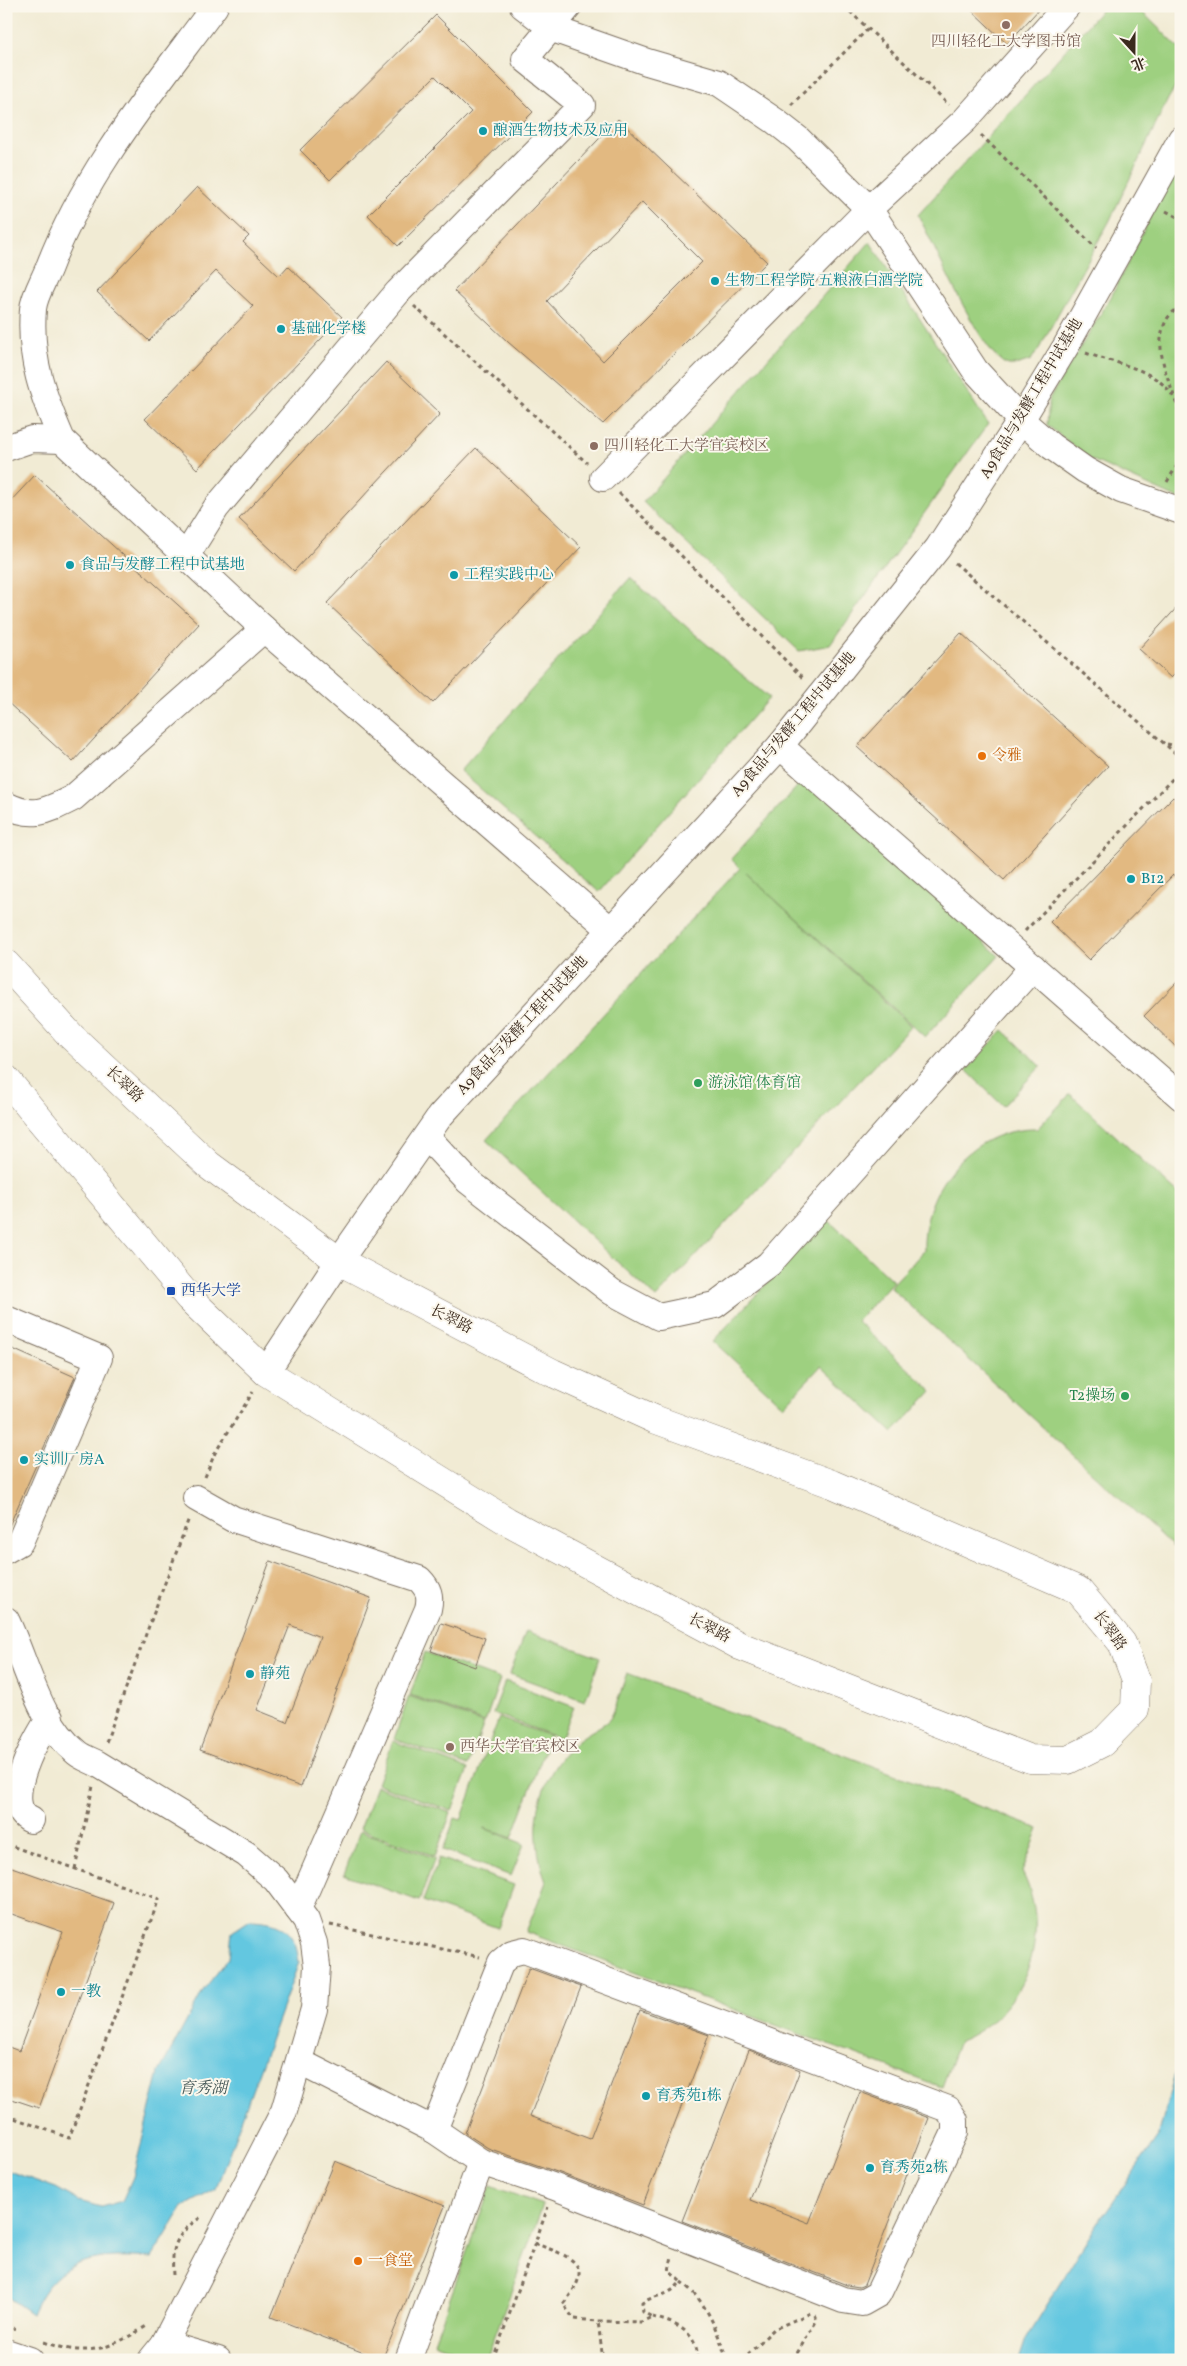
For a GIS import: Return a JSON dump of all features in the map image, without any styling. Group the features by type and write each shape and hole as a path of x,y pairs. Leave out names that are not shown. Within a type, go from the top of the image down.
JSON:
{"main road":[{"name":"长翠路","path":"6,964 71,1036 209,1165 339,1262 553,1373 654,1419 832,1484 1078,1590 1122,1643 1136,1680 1135,1709 1102,1743 1068,1760 1030,1759 740,1646 507,1521 266,1372 189,1298 6,1079"}],"street":[{"path":"216,6 106,154 59,239 33,307 33,356 44,399 62,440 264,630 611,930"},
{"path":"523,6 552,28 647,62 719,83 775,121 798,139 869,209 975,370 1021,420 1051,446 1085,470 1121,490 1181,512"},
{"path":"186,556 216,508 398,292 582,106 525,59 569,6"},
{"path":"603,478 869,209 965,120 1067,6"},
{"name":"A9食品与发酵工程中试基地","path":"266,1372 440,1116 780,746 938,548 1021,420 1066,346 1181,139"},
{"path":"6,448 32,438 62,440"},
{"path":"6,805 22,813 45,812 73,798 264,630"},
{"path":"780,746 1181,1097"},
{"path":"427,1136 468,1181 612,1292 659,1317 715,1306 769,1264 1033,967"},
{"path":"6,1319 99,1358 20,1542 6,1550"},
{"path":"196,1498 233,1519 419,1579 426,1586 431,1597 428,1609 302,1914"},
{"path":"6,1620 13,1668 27,1675 55,1728 78,1754 98,1764 246,1854 276,1880 302,1914 314,1943 317,1984 314,2008 300,2062 284,2111 231,2216 156,2342 218,2360"},
{"path":"31,1820 21,1817 12,1811 9,1798 10,1787 21,1760 50,1718"},
{"path":"300,2062 434,2130 481,2162 555,2187 681,2236 824,2304 862,2303 878,2294 955,2132 955,2120 948,2110 535,1952 524,1950 512,1953 501,1962 434,2130"},
{"path":"408,2360 481,2162"},
{"path":"14,2342 32,2349"}],"path":[{"path":"775,121 869,28"},
{"path":"1181,305 1167,320 1161,342 1163,367 1175,399 1181,423"},
{"path":"1066,346 1109,362 1137,368 1159,382 1181,408"},
{"path":"1155,502 1179,462 1181,448"},
{"path":"938,548 1181,758"},
{"path":"1164,743 1181,747"},
{"path":"1010,946 1181,770"},
{"path":"75,1869 98,1764 196,1498 215,1453 266,1372"},
{"path":"6,1844 159,1899 69,2138 6,2115"},
{"path":"302,1914 501,1962"},
{"path":"493,2360 555,2187"},
{"path":"172,2284 174,2245 182,2232 207,2214 220,2210 231,2216"},
{"path":"681,2236 668,2266 668,2271 692,2290 703,2304 712,2320 727,2360"},
{"path":"534,2243 571,2257 577,2264 579,2272 576,2284 571,2296 562,2304 574,2319 642,2322 652,2318"},
{"path":"681,2282 672,2293 648,2300 642,2304 643,2312 652,2318 672,2322 687,2332 694,2342 698,2360"},
{"path":"742,2360 774,2328 824,2304"},
{"path":"793,2360 817,2320 824,2304"},
{"path":"598,2321 603,2360"},
{"path":"6,2324 14,2342"},
{"path":"32,2349 94,2351 114,2344 156,2342"}],"green space":[{"path":"1105,6 1136,6 1181,50 1181,78 1168,99 1109,222 1040,347 1031,360 1009,365 998,359 973,323 918,215"},
{"path":"1181,154 1181,500 1090,459 1047,425 1049,399 1111,297"},
{"path":"870,242 988,424 830,645 799,651 643,502"},
{"path":"630,578 769,698 599,892 460,771"},
{"name":"游泳馆 体育馆","path":"806,777 999,956 925,1037 746,873 911,1026 656,1298 486,1140 740,868 731,859"},
{"path":"1003,1030 1041,1066 1003,1106 966,1070"},
{"path":"1070,1094 1181,1196 1181,1554 890,1287 924,1251 926,1228 932,1205 941,1184 955,1166 972,1151 991,1139 1013,1131 1037,1129"},
{"path":"827,1219 893,1281 857,1321 932,1391 893,1433 821,1366 783,1406 713,1341"},
{"path":"526,1631 600,1658 585,1701 510,1674"},
{"path":"425,1652 500,1679 485,1722 410,1695"},
{"path":"627,1673 1039,1829 1022,1872 1031,1896 1035,1921 1034,1946 1027,1970 1016,1993 1001,2012 982,2029 959,2041 942,2087 526,1932 546,1882 537,1844 539,1807 544,1789 552,1772 563,1756 577,1741 609,1720"},
{"path":"505,1681 574,1707 561,1739 493,1713"},
{"path":"409,1696 484,1723 468,1766 394,1739"},
{"path":"499,1718 550,1736 512,1838 484,1828 524,1844 511,1876 443,1850 455,1818 461,1820"},
{"path":"393,1741 468,1769 452,1811 377,1784"},
{"path":"376,1786 451,1813 435,1856 360,1829"},
{"path":"360,1831 435,1858 419,1901 344,1874"},
{"path":"439,1858 514,1885 498,1928 423,1901"},
{"path":"491,2186 543,2205 486,2360 482,2360 434,2342"}],"water":[{"name":"育秀湖","path":"250,1920 271,1922 285,1929 294,1942 299,1962 216,2189 183,2207 152,2258 113,2257 80,2263 66,2270 53,2281 42,2295 32,2314 6,2296 6,2170 56,2188 79,2201 101,2207 122,2201 133,2177 159,2072 204,1989 229,1958 232,1932"},
{"path":"1181,2050 1181,2354 1176,2360 1019,2360 1026,2339 1095,2227 1158,2137"}],"building":[{"name":"四川轻化工大学图书馆","path":"967,6 1042,6 1007,44"},
{"name":"酿酒生物技术及应用","path":"436,15 533,112 398,246 368,215 471,112 435,76 330,180 300,150"},
{"path":"618,119 767,262 603,424 508,342 454,291","holes":["642,202 702,262 603,361 547,301"]},
{"name":"基础化学楼","path":"197,187 249,236 243,242 279,276 288,266 342,317 197,469 145,419 253,306 216,271 149,341 97,292"},
{"path":"386,362 440,414 294,571 239,519"},
{"name":"工程实践中心","path":"476,448 581,547 433,703 327,603"},
{"name":"食品与发酵工程中试基地","path":"35,475 199,624 73,762 6,701 6,506"},
{"path":"1181,603 1181,668 1171,678 1139,649"},
{"name":"令雅","path":"961,633 1108,766 1004,880 857,747"},
{"name":"B12","path":"1173,797 1181,804 1181,882 1173,875 1089,960 1050,922"},
{"path":"1181,978 1181,1052 1144,1016"},
{"name":"实训厂房A","path":"6,1346 75,1377 6,1533"},
{"name":"静苑","path":"270,1561 371,1598 301,1787 200,1750","holes":["290,1625 320,1637 287,1722 257,1710"]},
{"path":"441,1623 485,1638 475,1667 431,1651"},
{"name":"一教","path":"6,1865 114,1903 39,2108 6,2097 6,2046 19,2051 63,1932 6,1912"},
{"name":"育秀苑1栋","path":"529,1968 581,1987 530,2116 590,2139 640,2010 709,2035 643,2205 488,2148 465,2133"},
{"name":"育秀苑2栋","path":"749,2050 800,2070 750,2200 809,2223 860,2092 929,2118 864,2285 859,2287 847,2285 682,2221"},
{"name":"一食堂","path":"335,2161 445,2206 382,2360 271,2317"}],"place":[{"name":"四川轻化工大学图书馆","path":"1006,25"},
{"name":"酿酒生物技术及应用","path":"483,131"},
{"name":"生物工程学院 五粮液白酒学院","path":"715,281"},
{"name":"基础化学楼","path":"281,329"},
{"name":"四川轻化工大学宜宾校区","path":"594,446"},
{"name":"食品与发酵工程中试基地","path":"70,565"},
{"name":"工程实践中心","path":"454,575"},
{"name":"令雅","path":"982,756"},
{"name":"B12","path":"1131,879"},
{"name":"游泳馆 体育馆","path":"698,1083"},
{"name":"西华大学","path":"171,1291"},
{"name":"T2操场","path":"1125,1396"},
{"name":"实训厂房A","path":"24,1460"},
{"name":"静苑","path":"250,1674"},
{"name":"西华大学宜宾校区","path":"450,1747"},
{"name":"一教","path":"61,1992"},
{"name":"育秀苑1栋","path":"646,2096"},
{"name":"育秀苑2栋","path":"870,2168"},
{"name":"一食堂","path":"358,2261"}]}
